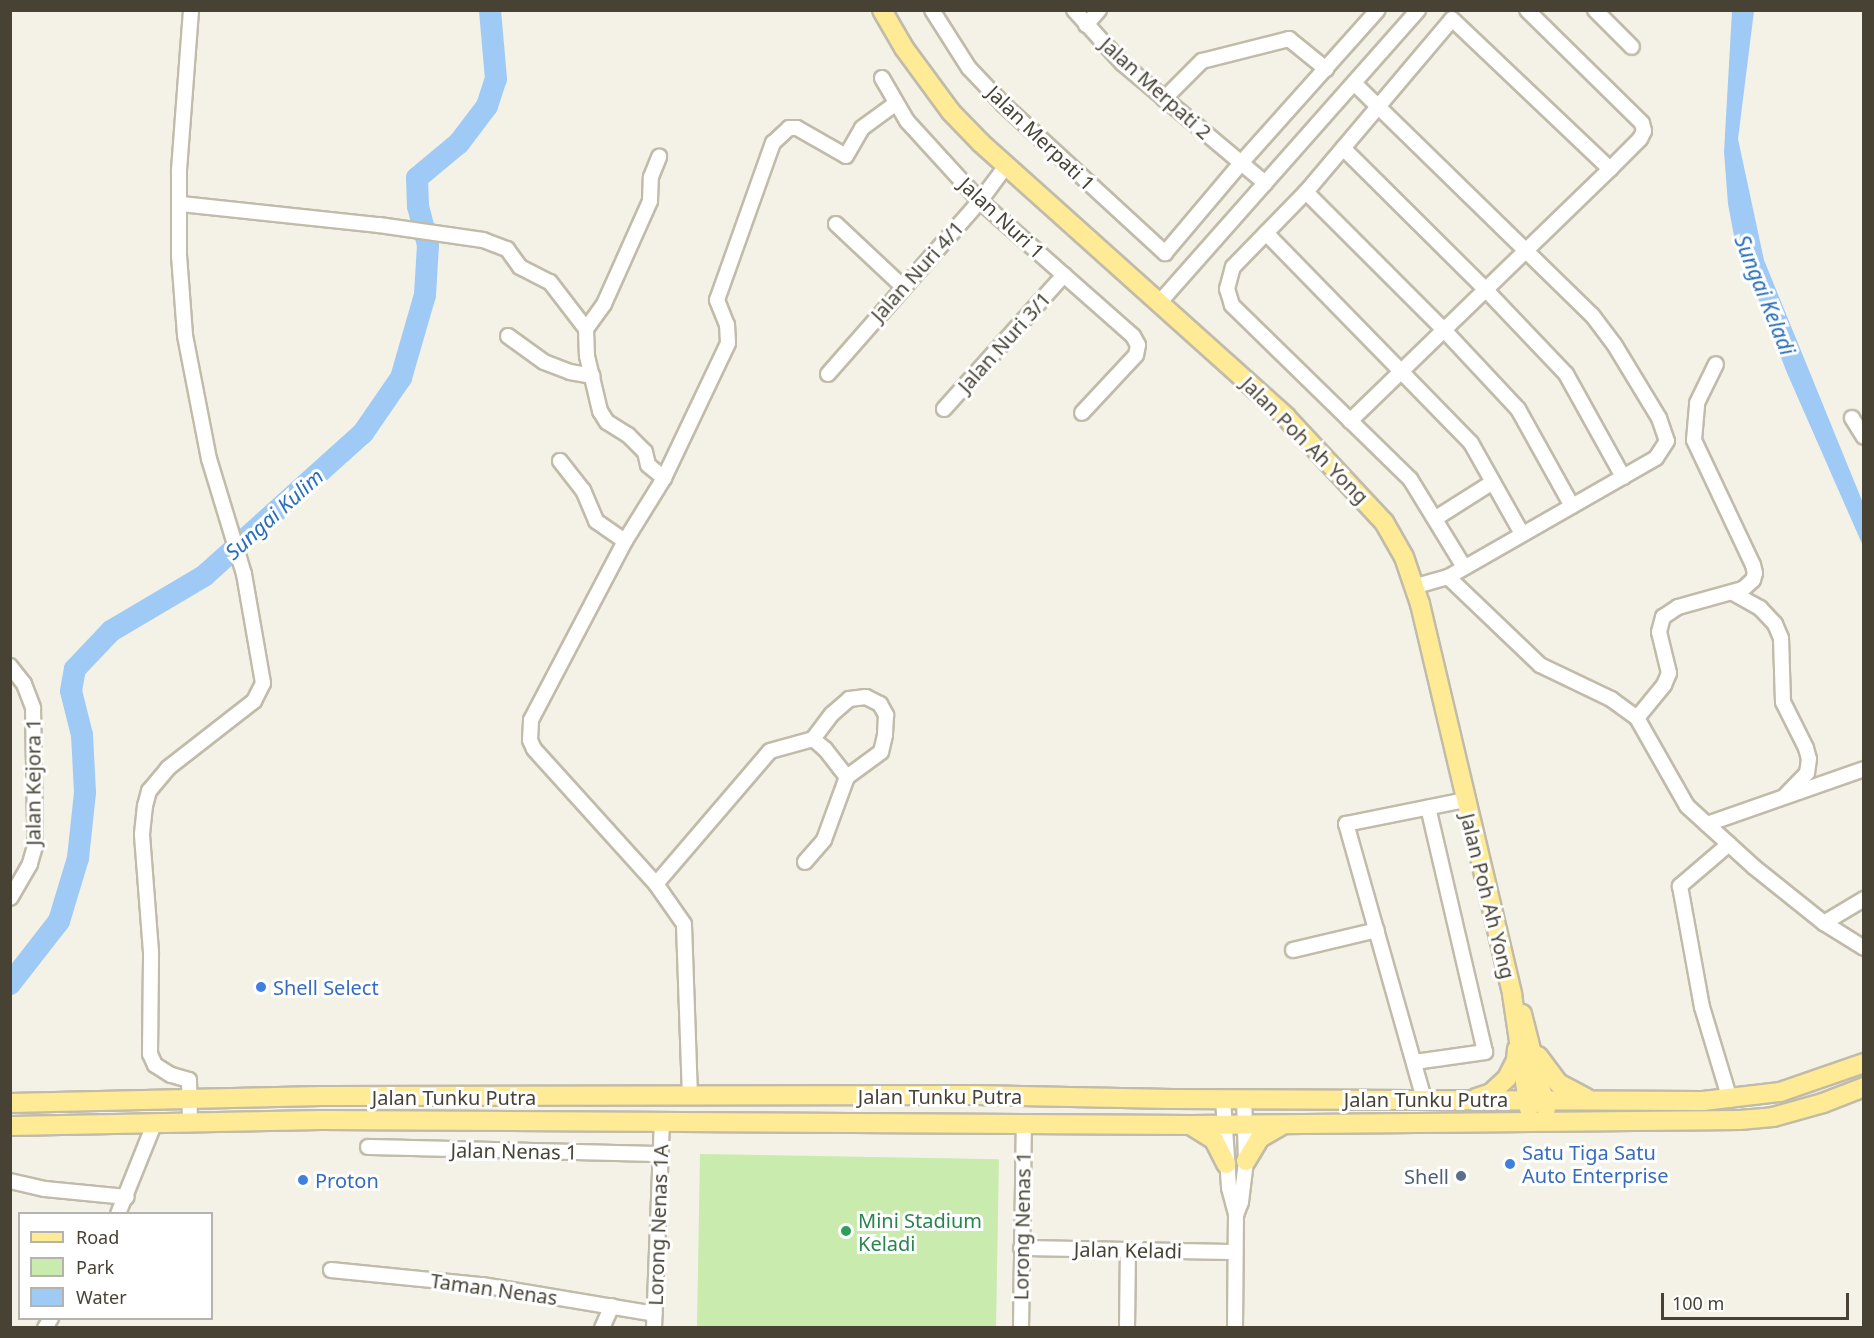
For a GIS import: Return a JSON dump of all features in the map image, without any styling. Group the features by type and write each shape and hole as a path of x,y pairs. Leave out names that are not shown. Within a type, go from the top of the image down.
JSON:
{"main road":[{"name":"Jalan Poh Ah Yong","path":"882,10 904,48 951,112 1006,166 1286,417 1384,522 1404,557 1416,586 1512,994 1522,1012 1524,1039 1540,1123"},
{"path":"1472,1099 1491,1092 1507,1078 1524,1039"},
{"path":"1524,1039 1558,1083 1586,1098 1617,1100"},
{"name":"Jalan Tunku Putra","path":"10,1103 321,1096 976,1095 1223,1099 1730,1100 1780,1092 1863,1063"},
{"name":"Jalan Tunku Putra","path":"10,1126 190,1121 1245,1125 1740,1120 1773,1117 1823,1103 1863,1087"},
{"path":"622,1097 646,1107 662,1124 673,1110 698,1097"},
{"path":"1246,1161 1251,1149 1265,1134 1282,1126 1295,1124"},
{"path":"1191,1125 1214,1140 1226,1164"}],"street":[{"path":"190,1121 189,1080 171,1075 155,1065 150,1054 151,952 142,834 149,791 168,768 254,701 263,683 244,574 222,508 209,459 185,335 180,256 179,170 191,10"},
{"name":"Jalan Merpati 1","path":"932,10 969,68 1004,105 1165,253 1241,163"},
{"name":"Jalan Merpati 2","path":"1074,10 1122,63 1265,183"},
{"path":"1086,25 1099,10"},
{"path":"1241,163 1378,10"},
{"path":"1160,303 1418,10"},
{"path":"1350,421 1610,170 1640,139 1644,131 1642,123 1527,10"},
{"path":"1595,10 1632,47"},
{"path":"1464,567 1410,479 1232,305 1227,289 1233,267 1306,192 1456,15 1610,170"},
{"path":"1164,99 1202,61 1288,39 1326,69"},
{"name":"Jalan Nuri 1","path":"882,78 895,104 907,121 980,201 1126,329 1138,345 1136,355 1082,413"},
{"path":"1353,83 1592,315 1614,344 1659,418 1667,441 1656,458 1448,577 1416,586"},
{"path":"698,1097 684,924 656,884 534,749 530,740 531,720 625,541 664,478 728,343 727,326 717,300 773,144 789,128 797,128 846,156 862,128 895,104"},
{"path":"1343,148 1486,290 1566,374 1623,477"},
{"path":"586,328 603,304 650,201 651,177 659,157"},
{"name":"Jalan Nuri 4/1","path":"828,374 980,201 1006,166"},
{"path":"1306,192 1444,330 1518,409 1572,506"},
{"path":"181,204 379,225 483,240 507,249 520,267 550,282 586,328 587,356 600,411 607,422 628,435 645,452 648,465 664,478"},
{"path":"836,224 903,287"},
{"path":"1266,233 1403,370 1471,443 1522,534"},
{"name":"Jalan Nuri 3/1","path":"944,409 1064,275"},
{"path":"508,336 544,362 570,372 593,376"},
{"path":"1716,364 1698,403 1694,440 1753,565 1760,608"},
{"path":"1852,418 1863,437"},
{"path":"560,461 583,490 596,521 625,541"},
{"path":"1436,518 1493,482"},
{"path":"1637,718 1664,685 1669,674 1659,632 1663,617 1678,607 1733,593 1749,584 1755,573"},
{"path":"1448,577 1540,665 1611,699 1637,718 1687,806 1824,923 1863,948"},
{"path":"1733,593 1760,608 1779,631 1782,644 1783,702 1806,748 1809,759 1807,773 1786,795"},
{"name":"Jalan Kejora 1","path":"10,666 24,684 33,708 35,846 30,864 10,898"},
{"path":"656,884 770,751 813,740 832,714 849,699 866,697 880,704 886,715 881,752 847,777 824,840 805,862"},
{"path":"813,740 825,749 847,777"},
{"path":"1707,824 1863,769"},
{"path":"1424,1099 1346,824 1465,800"},
{"path":"1415,1062 1485,1052 1428,807"},
{"path":"1729,844 1680,886 1702,1007 1730,1100"},
{"path":"1824,923 1863,899"},
{"path":"1293,950 1377,930"},
{"path":"1236,1215 1241,1202 1246,1161 1244,1098"},
{"path":"1223,1099 1226,1164 1236,1215 1234,1328"},
{"path":"119,1212 127,1197 155,1122"},
{"name":"Lorong Nenas 1A","path":"655,1321 662,1124"},
{"name":"Lorong Nenas 1","path":"1021,1328 1023,1124"},
{"name":"Jalan Nenas 1","path":"368,1147 660,1154"},
{"path":"10,1181 45,1189 127,1197"},
{"name":"Jalan Keladi","path":"1021,1248 1235,1252"},
{"path":"1127,1328 1128,1250"},
{"name":"Taman Nenas","path":"331,1270 482,1285 612,1306 655,1321"},
{"path":"602,1328 612,1306"}],"green space":[{"name":"Mini Stadium Keladi","path":"700,1154 999,1159 996,1328 697,1327"}],"water":[{"name":"Sungai Keladi","path":"1732,11 1754,11 1738,139 1764,260 1863,503 1863,546 1787,373 1734,236 1728,204 1724,152"}],"waterway":[{"name":"Sungai Kulim","path":"10,984 59,921 78,858 85,792 82,735 71,691 75,669 111,631 204,576 363,433 401,378 425,295 428,245 418,206 417,178 459,143 487,106 496,79 490,10"}],"place":[{"name":"Shell Select","path":"261,987"},
{"name":"Satu Tiga Satu Auto Enterprise","path":"1510,1164"},
{"name":"Shell","path":"1461,1176"},
{"name":"Proton","path":"303,1180"},
{"name":"Mini Stadium Keladi","path":"846,1231"}]}
